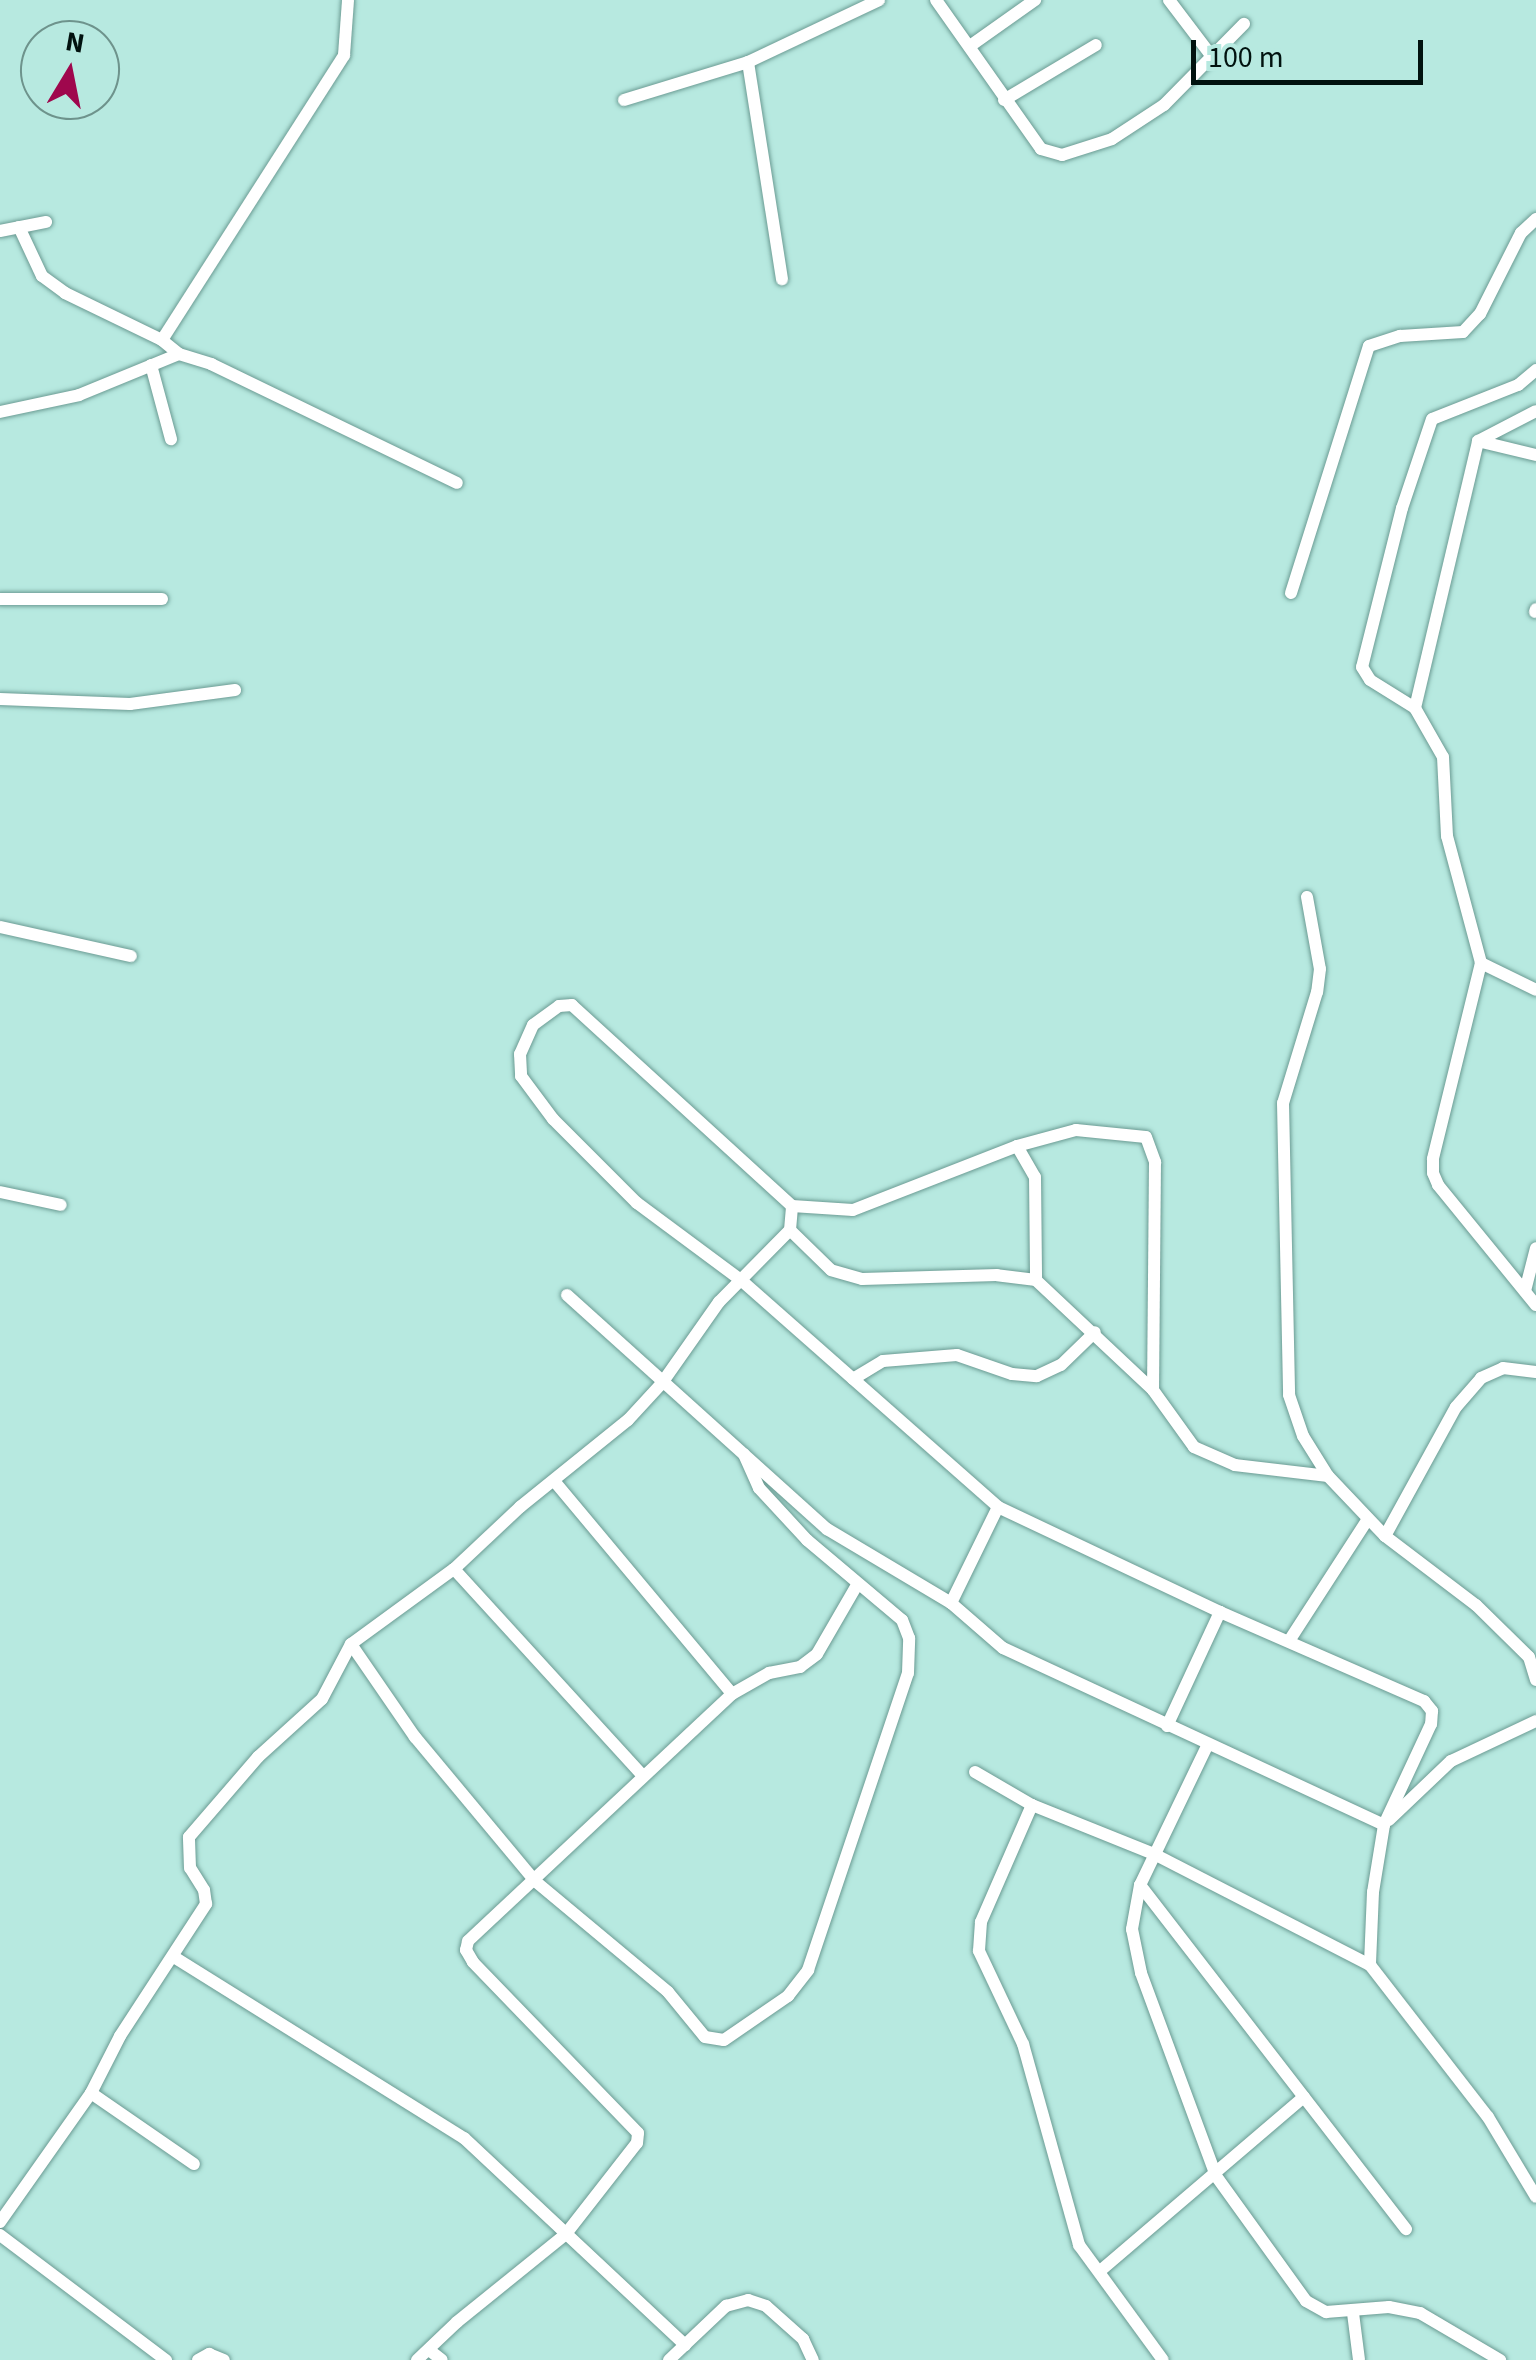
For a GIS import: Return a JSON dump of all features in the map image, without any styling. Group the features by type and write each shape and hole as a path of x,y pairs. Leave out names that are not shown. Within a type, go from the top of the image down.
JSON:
{"street":[{"path":"162,340 344,55 348,0"},
{"path":"624,100 748,62 879,0"},
{"path":"936,0 1041,149 1062,156 1112,138 1164,105 1244,24"},
{"path":"970,46 1035,0"},
{"path":"1169,0 1213,58"},
{"path":"1004,100 1096,45"},
{"path":"748,62 782,279"},
{"path":"1291,593 1369,346 1400,336 1463,332 1480,314 1520,233 1536,219"},
{"path":"0,230 46,222"},
{"path":"19,227 42,276 66,293 162,340 179,354 211,364 456,483"},
{"path":"0,412 79,395 179,354"},
{"path":"151,366 170,439"},
{"path":"1531,1288 1438,1185 1434,1174 1433,1159 1480,963 1447,836 1443,757 1416,708 1370,680 1362,666 1427,430 1440,413 1518,385 1536,370"},
{"path":"1416,708 1478,441 1536,411"},
{"path":"1478,441 1536,454"},
{"path":"0,598 162,598"},
{"path":"0,699 130,704 234,690"},
{"path":"1308,897 1320,970 1317,992 1283,1102 1289,1395 1303,1436 1328,1476 1384,1536 1476,1605 1529,1657 1536,1680"},
{"path":"0,927 131,956"},
{"path":"1480,963 1536,990"},
{"path":"1153,1390 1153,1146 1146,1137 1076,1130 1017,1146 853,1210 792,1206 572,1005 559,1006 533,1026 520,1054 521,1076 553,1119 637,1202 742,1281 998,1507 1220,1612 1424,1701 1432,1711 1431,1724 1384,1825 1373,1892 1370,1965"},
{"path":"1017,1146 1035,1177 1036,1280"},
{"path":"0,1192 61,1205"},
{"path":"0,2222 91,2092 120,2036 206,1904 204,1890 190,1868 189,1837 258,1757 322,1699 351,1644 454,1569 520,1507 556,1482 628,1420 662,1383 719,1302 790,1230 792,1206"},
{"path":"790,1230 832,1270 846,1277 997,1275 1036,1280 1153,1390 1182,1434 1214,1460 1328,1476"},
{"path":"1536,1248 1531,1288 1536,1306"},
{"path":"567,1295 827,1529 951,1603 1003,1648 1384,1825"},
{"path":"852,1378 883,1361 957,1355 1012,1374 1037,1376 1060,1365 1095,1332"},
{"path":"1384,1536 1456,1406 1482,1378 1503,1368 1536,1372"},
{"path":"351,1644 415,1737 534,1881 668,1992 705,2037 724,2040 788,1996 808,1970 908,1672 909,1638 902,1620 857,1585 759,1488 744,1454"},
{"path":"556,1482 732,1694"},
{"path":"951,1603 998,1507"},
{"path":"1289,1641 1368,1520"},
{"path":"454,1569 643,1776"},
{"path":"417,2360 457,2322 565,2235 637,2143 638,2133 473,1962 466,1950 476,1932 732,1694 769,1673 800,1667 817,1654 857,1585"},
{"path":"1167,1726 1220,1612"},
{"path":"1384,1825 1451,1761 1536,1721"},
{"path":"1208,1744 1140,1885 1132,1929 1141,1973 1216,2176 1306,2302 1326,2312 1353,2313 1389,2307 1420,2313 1500,2360"},
{"path":"976,1772 1032,1805 1154,1854 1370,1965 1488,2117 1536,2197"},
{"path":"1032,1805 981,1922 979,1951 1024,2044 1080,2245 1164,2360"},
{"path":"1140,1885 1406,2229"},
{"path":"174,1957 464,2138 686,2345"},
{"path":"91,2092 194,2164"},
{"path":"1100,2272 1304,2097"},
{"path":"0,2234 166,2360"},
{"path":"669,2360 726,2306 757,2301 803,2339 813,2360"},
{"path":"1353,2313 1360,2360"},
{"path":"429,2350 442,2360"},
{"path":"198,2360 209,2354 224,2360"}]}
